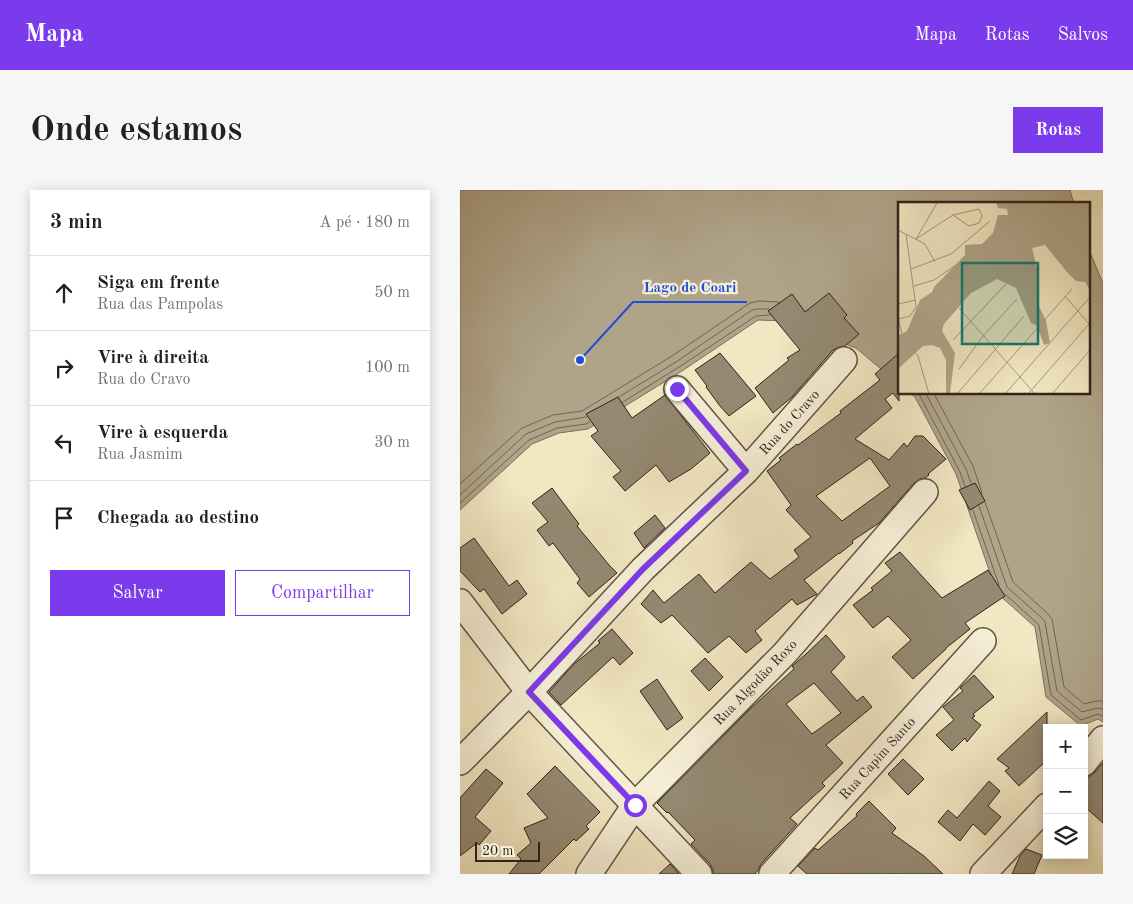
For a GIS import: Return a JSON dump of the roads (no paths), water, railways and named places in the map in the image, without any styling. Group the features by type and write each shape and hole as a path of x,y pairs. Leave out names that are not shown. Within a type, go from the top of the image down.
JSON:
{"street":[{"name":"Rua do Cravo","path":"460,762 529,692 643,569 746,471 844,360"},
{"path":"677,389 746,471"},
{"name":"Rua Algodão Roxo","path":"589,874 635,805 785,653 925,492"},
{"path":"460,602 529,692 699,874"},
{"name":"Rua Capim Santo","path":"772,874 982,641"},
{"path":"1088,758 1103,739"},
{"path":"983,874 1043,810"}],"water":[{"path":"460,190 1070,190 1073,202 898,202 898,383 856,348 786,321 758,320 682,371 588,429 559,433 532,444 460,510"},
{"path":"1090,252 1103,283 1103,722 1098,719 1086,724 1079,724 1046,697 1035,627 997,593 956,474 912,395 1090,395"}],"place":[{"name":"Lago de Coari","path":"580,360"}]}
